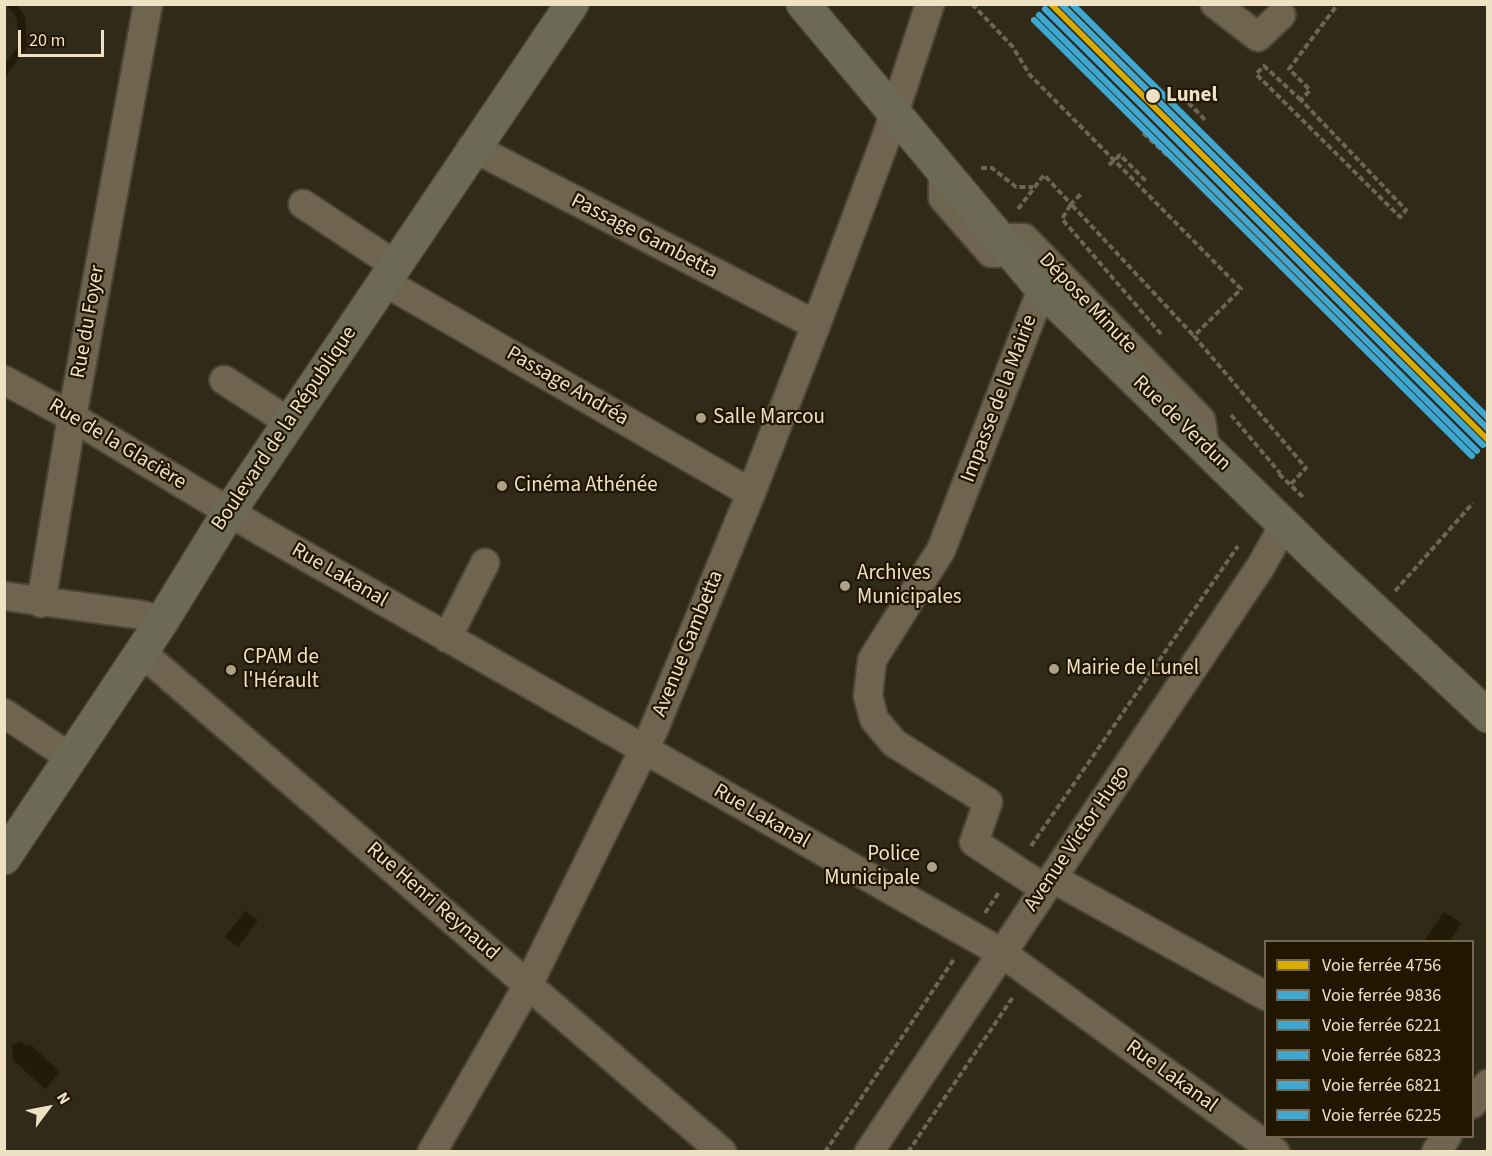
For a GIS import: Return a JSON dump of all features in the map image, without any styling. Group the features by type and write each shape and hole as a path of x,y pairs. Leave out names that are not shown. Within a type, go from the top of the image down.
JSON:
{"main road":[{"name":"Boulevard de la République","path":"4,858 162,621 228,512 472,147 572,4"},
{"path":"803,4 894,113"},
{"name":"Rue de Verdun","path":"894,113 1042,289 1284,525 1488,716"}],"street":[{"name":"Rue du Foyer","path":"41,603 72,417 148,4"},
{"name":"Avenue Gambetta","path":"432,1152 528,985 644,751 751,493 816,325 894,113 930,4"},
{"path":"1215,4 1258,37 1281,15"},
{"name":"Passage Gambetta","path":"472,147 816,325"},
{"name":"Passage Andréa","path":"303,204 389,273 751,493"},
{"name":"Dépose Minute","path":"1003,245 1024,238 1200,420 1205,448"},
{"name":"Impasse de la Mairie","path":"1015,870 974,842 988,802 894,743 874,719 868,696 872,660 941,550 1042,289"},
{"name":"Rue de la Glacière","path":"4,380 72,417 228,512"},
{"path":"224,380 289,422"},
{"name":"Rue Lakanal","path":"228,512 1002,953 1275,1152"},
{"name":"Avenue Victor Hugo","path":"869,1152 1261,567 1284,525"},
{"path":"447,638 485,563"},
{"path":"4,596 41,603 142,615 162,621"},
{"name":"Rue Henri Reynaud","path":"141,652 722,1152"},
{"path":"4,713 71,758"},
{"path":"1015,870 1048,884 1264,995"},
{"path":"1474,1103 1488,1084"},
{"path":"1436,1152 1447,1138"}],"path":[{"path":"972,4 1012,46 1030,75 1240,289 1194,336"},
{"path":"1301,100 1310,90 1289,69 1338,4"},
{"path":"1264,66 1301,100 1406,210 1400,218 1256,74 1264,66"},
{"path":"1182,96 1206,121"},
{"path":"1143,133 1170,158"},
{"path":"1109,165 1120,155 1147,182"},
{"path":"979,168 992,168 1016,187 1034,187"},
{"path":"1015,212 1044,175 1194,336 1306,468 1291,484"},
{"path":"1062,219 1071,204 1082,193"},
{"path":"1377,612 1473,503"},
{"path":"981,918 1240,543"},
{"path":"825,1152 956,955"},
{"path":"908,1152 1029,974"}],"shaded area":[{"path":"245,911 258,920 238,947 225,937"},
{"path":"1444,912 1461,923 1451,940 1425,940"},
{"path":"21,1041 27,1046 30,1044 60,1072 45,1089 13,1060 12,1045"}],"waterway":[{"path":"4,72 23,46 21,18 11,4"}],"rail line":[{"name":"4756","path":"1051,4 1488,440"},
{"name":"6221","path":"1061,4 1488,429"},
{"name":"6821","path":"1072,4 1488,418"},
{"name":"9836","path":"1045,9 1483,445"},
{"name":"6823","path":"1039,15 1477,451"},
{"name":"6225","path":"1034,20 1472,456"}],"place":[{"name":"Lunel","path":"1153,96"},
{"name":"Salle Marcou","path":"701,418"},
{"name":"Cinéma Athénée","path":"502,486"},
{"name":"Archives Municipales","path":"845,586"},
{"name":"Mairie de Lunel","path":"1054,669"},
{"name":"CPAM de l'Hérault","path":"231,670"},
{"name":"Police Municipale","path":"932,867"}]}
